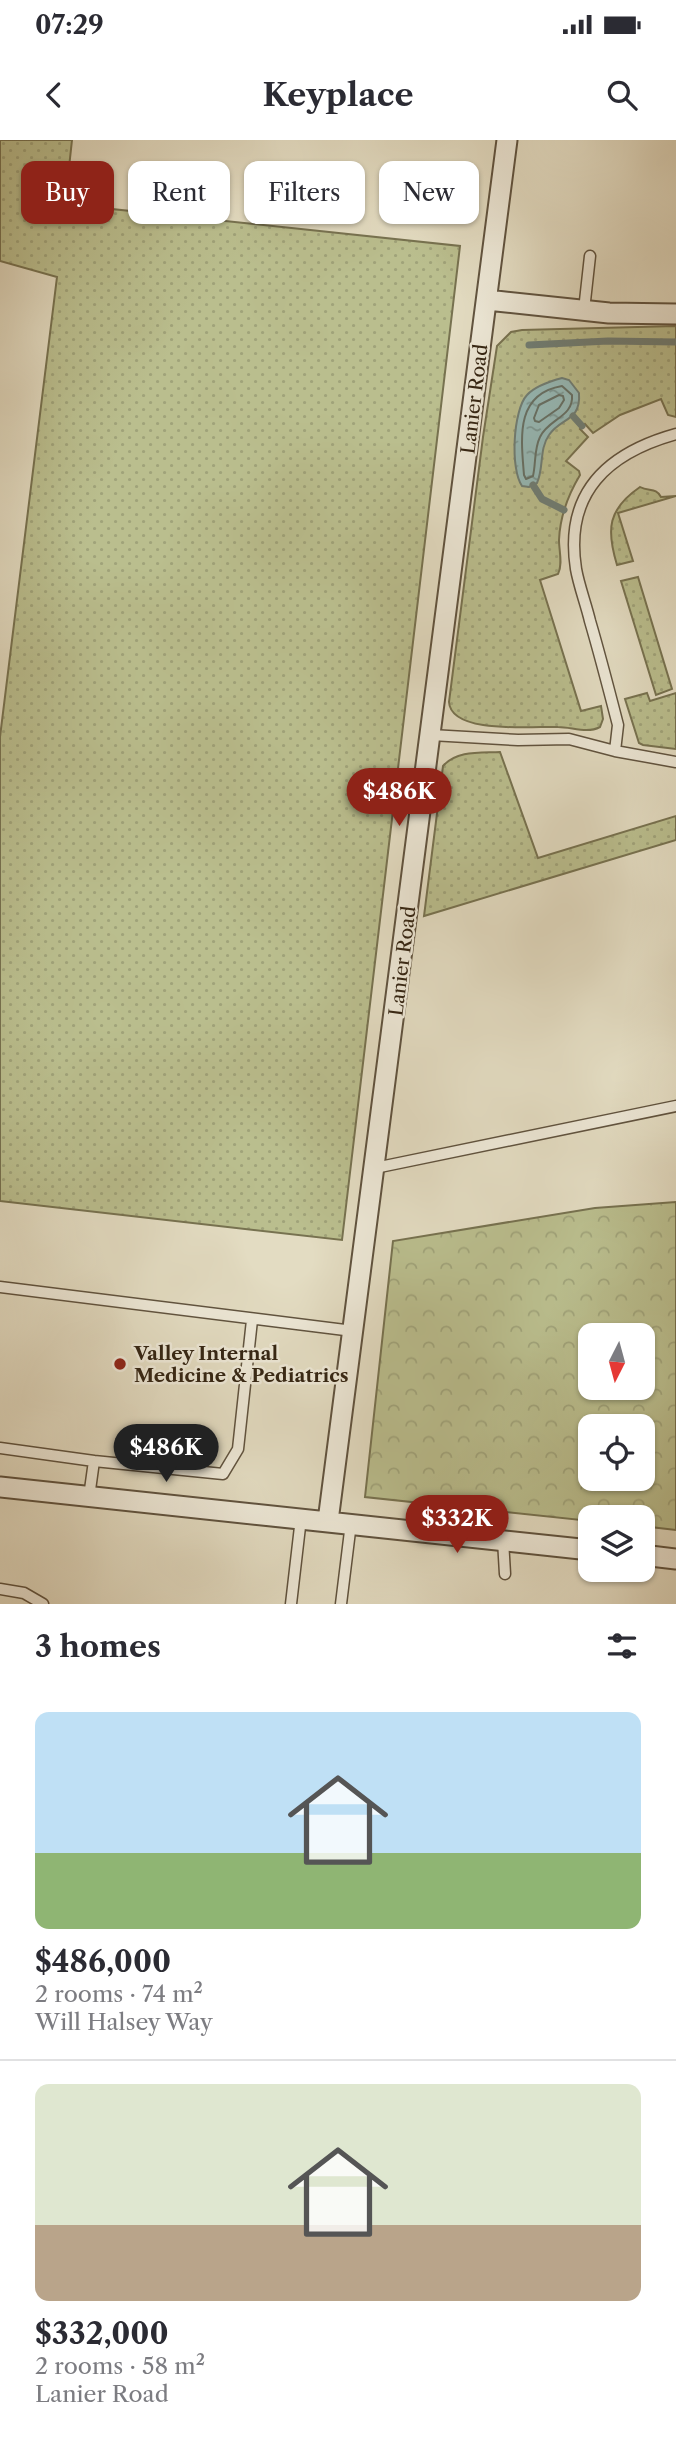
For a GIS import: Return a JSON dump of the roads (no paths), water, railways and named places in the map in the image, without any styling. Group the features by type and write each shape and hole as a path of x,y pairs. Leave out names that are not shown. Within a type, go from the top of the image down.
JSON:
{"street":[{"name":"Lanier Road","path":"328,1521 508,140"},
{"path":"487,300 609,313 676,314"},
{"path":"0,1487 578,1548"},
{"path":"655,1557 676,1559"}],"lane":[{"path":"584,310 590,256"},
{"path":"615,751 618,725 576,568 576,523 594,482 609,464 649,441 676,434"},
{"path":"431,735 518,740 569,739 676,762"},
{"path":"375,1168 676,1106"},
{"path":"0,1287 354,1331"},
{"path":"0,1448 223,1474 238,1449 252,1320"},
{"path":"89,1497 94,1461"},
{"path":"291,1604 301,1518"},
{"path":"341,1604 351,1523"},
{"path":"503,1540 505,1574"},
{"path":"0,1589 24,1593 43,1604"}],"water":[{"path":"562,378 569,380 579,393 577,409 554,429 546,440 537,483 529,487 522,486 516,467 515,440 522,403 534,389"}],"waterway":[{"path":"529,345 608,341 676,342"},
{"path":"573,416 582,426"},
{"path":"533,485 542,499 564,510"}],"place":[{"name":"Valley Internal Medicine & Pediatrics","path":"120,1364"}]}
